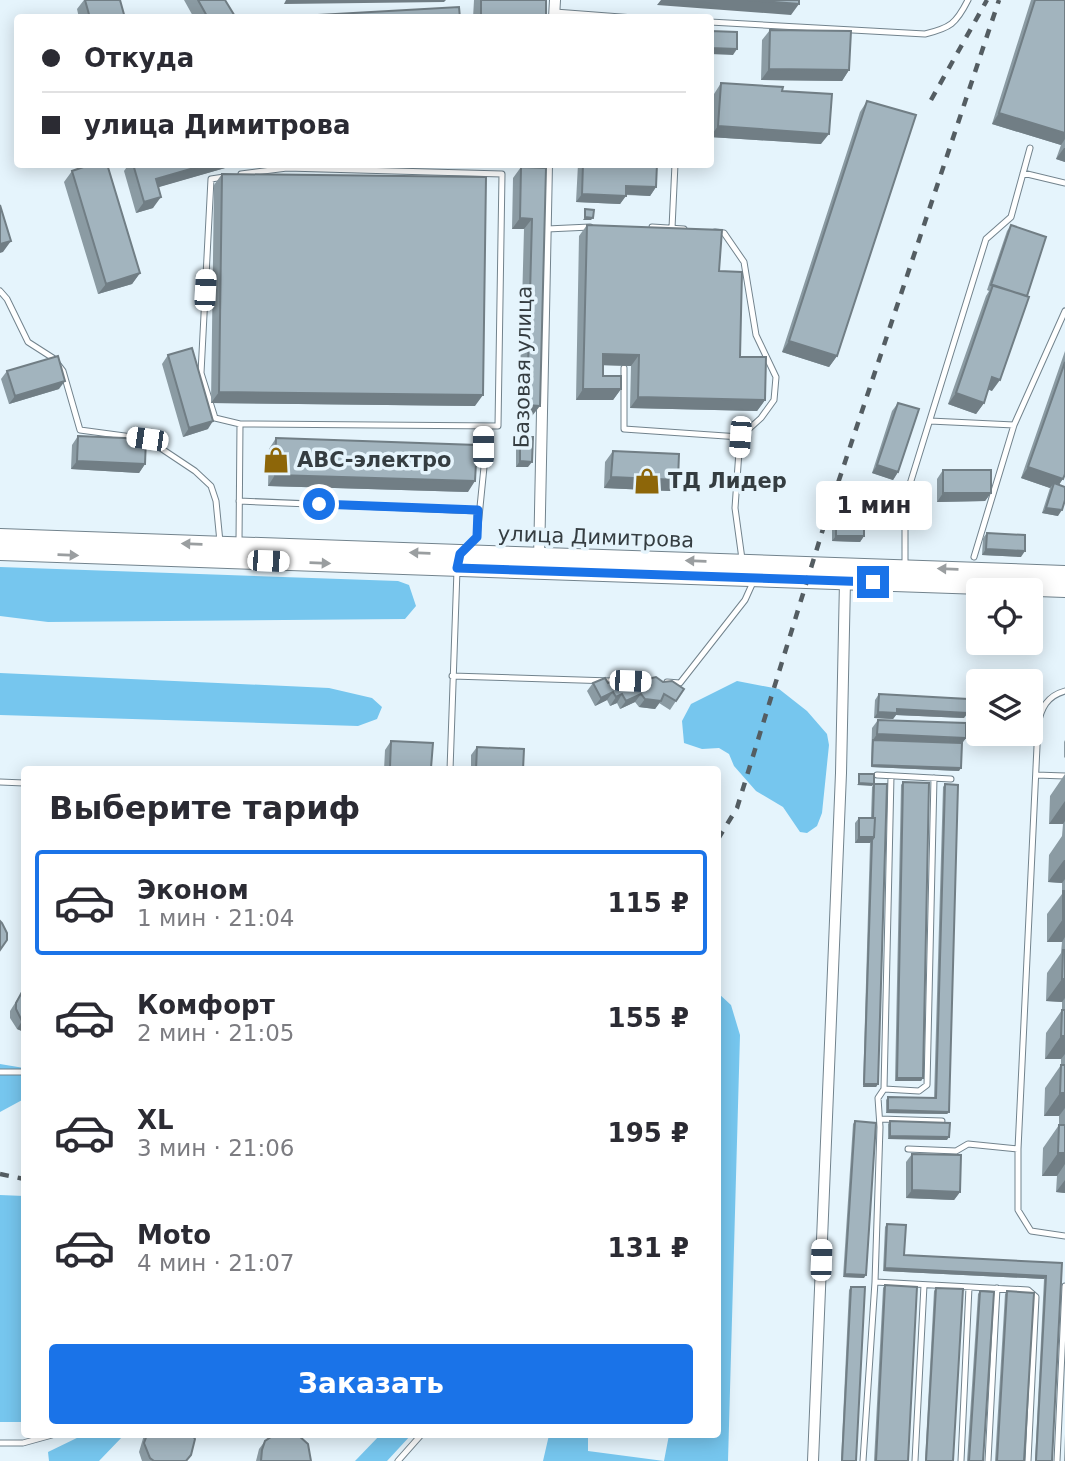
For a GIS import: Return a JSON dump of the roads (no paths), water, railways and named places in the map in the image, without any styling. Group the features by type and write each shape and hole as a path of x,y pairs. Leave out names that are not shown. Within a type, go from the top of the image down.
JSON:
{"main road":[{"name":"улица Димитрова","path":"0,537 239,545 459,561"},
{"name":"улица Димитрова","path":"0,552 539,563 743,562 1065,574"},
{"name":"улица Димитрова","path":"539,563 755,577 1065,589"}],"street":[{"name":"Базовая улица","path":"539,563 544,171"},
{"path":"813,1461 841,774 845,581"}],"lane":[{"path":"714,22 925,34 947,29 960,17 968,0"},
{"path":"905,568 905,500 986,239 1010,217 1030,148"},
{"path":"502,174 498,426 240,424 215,418 201,373 211,179 287,168 514,174"},
{"path":"672,228 675,168"},
{"path":"1023,173 1065,183"},
{"path":"545,229 592,228"},
{"path":"645,228 698,230"},
{"path":"711,232 724,233 744,262 756,335 776,377 774,400 761,418 740,437 735,508 743,562"},
{"path":"0,291 7,299 28,342 54,358 63,371 80,430 147,439 195,471 211,486 216,501 220,545"},
{"path":"974,557 1013,425 1065,311"},
{"path":"624,368 624,429 740,437"},
{"path":"930,421 1013,425"},
{"path":"239,545 240,424"},
{"path":"450,766 459,561 477,537 484,467 483,426"},
{"path":"239,501 478,510"},
{"path":"453,676 680,683 746,600 755,577"},
{"path":"1065,691 1057,693 1041,710 1018,1149 1018,1210 1031,1231 1065,1236"},
{"path":"877,775 951,779"},
{"path":"1036,775 1065,776"},
{"path":"863,1461 875,1282 880,1119 878,1098 884,1089 891,776"},
{"path":"884,1089 919,1091 927,1085 934,778"},
{"path":"0,782 21,783"},
{"path":"0,1072 21,1072"},
{"path":"880,1119 942,1121"},
{"path":"908,1149 956,1151 968,1144 1018,1149"},
{"path":"875,1282 1028,1290 1036,1297 1028,1461"},
{"path":"915,1461 924,1285"},
{"path":"1057,1461 1065,1286"},
{"path":"961,1461 969,1287"},
{"path":"988,1461 997,1288"},
{"path":"0,1443 23,1443 41,1438"},
{"path":"398,1461 418,1438"}],"railway":[{"path":"931,100 987,0"},
{"path":"721,834 737,808 827,516 999,0"},
{"path":"0,1174 21,1178"}],"place":[{"name":"АВС-электро","path":"276,460"},
{"name":"ТД Лидер","path":"647,481"}]}
